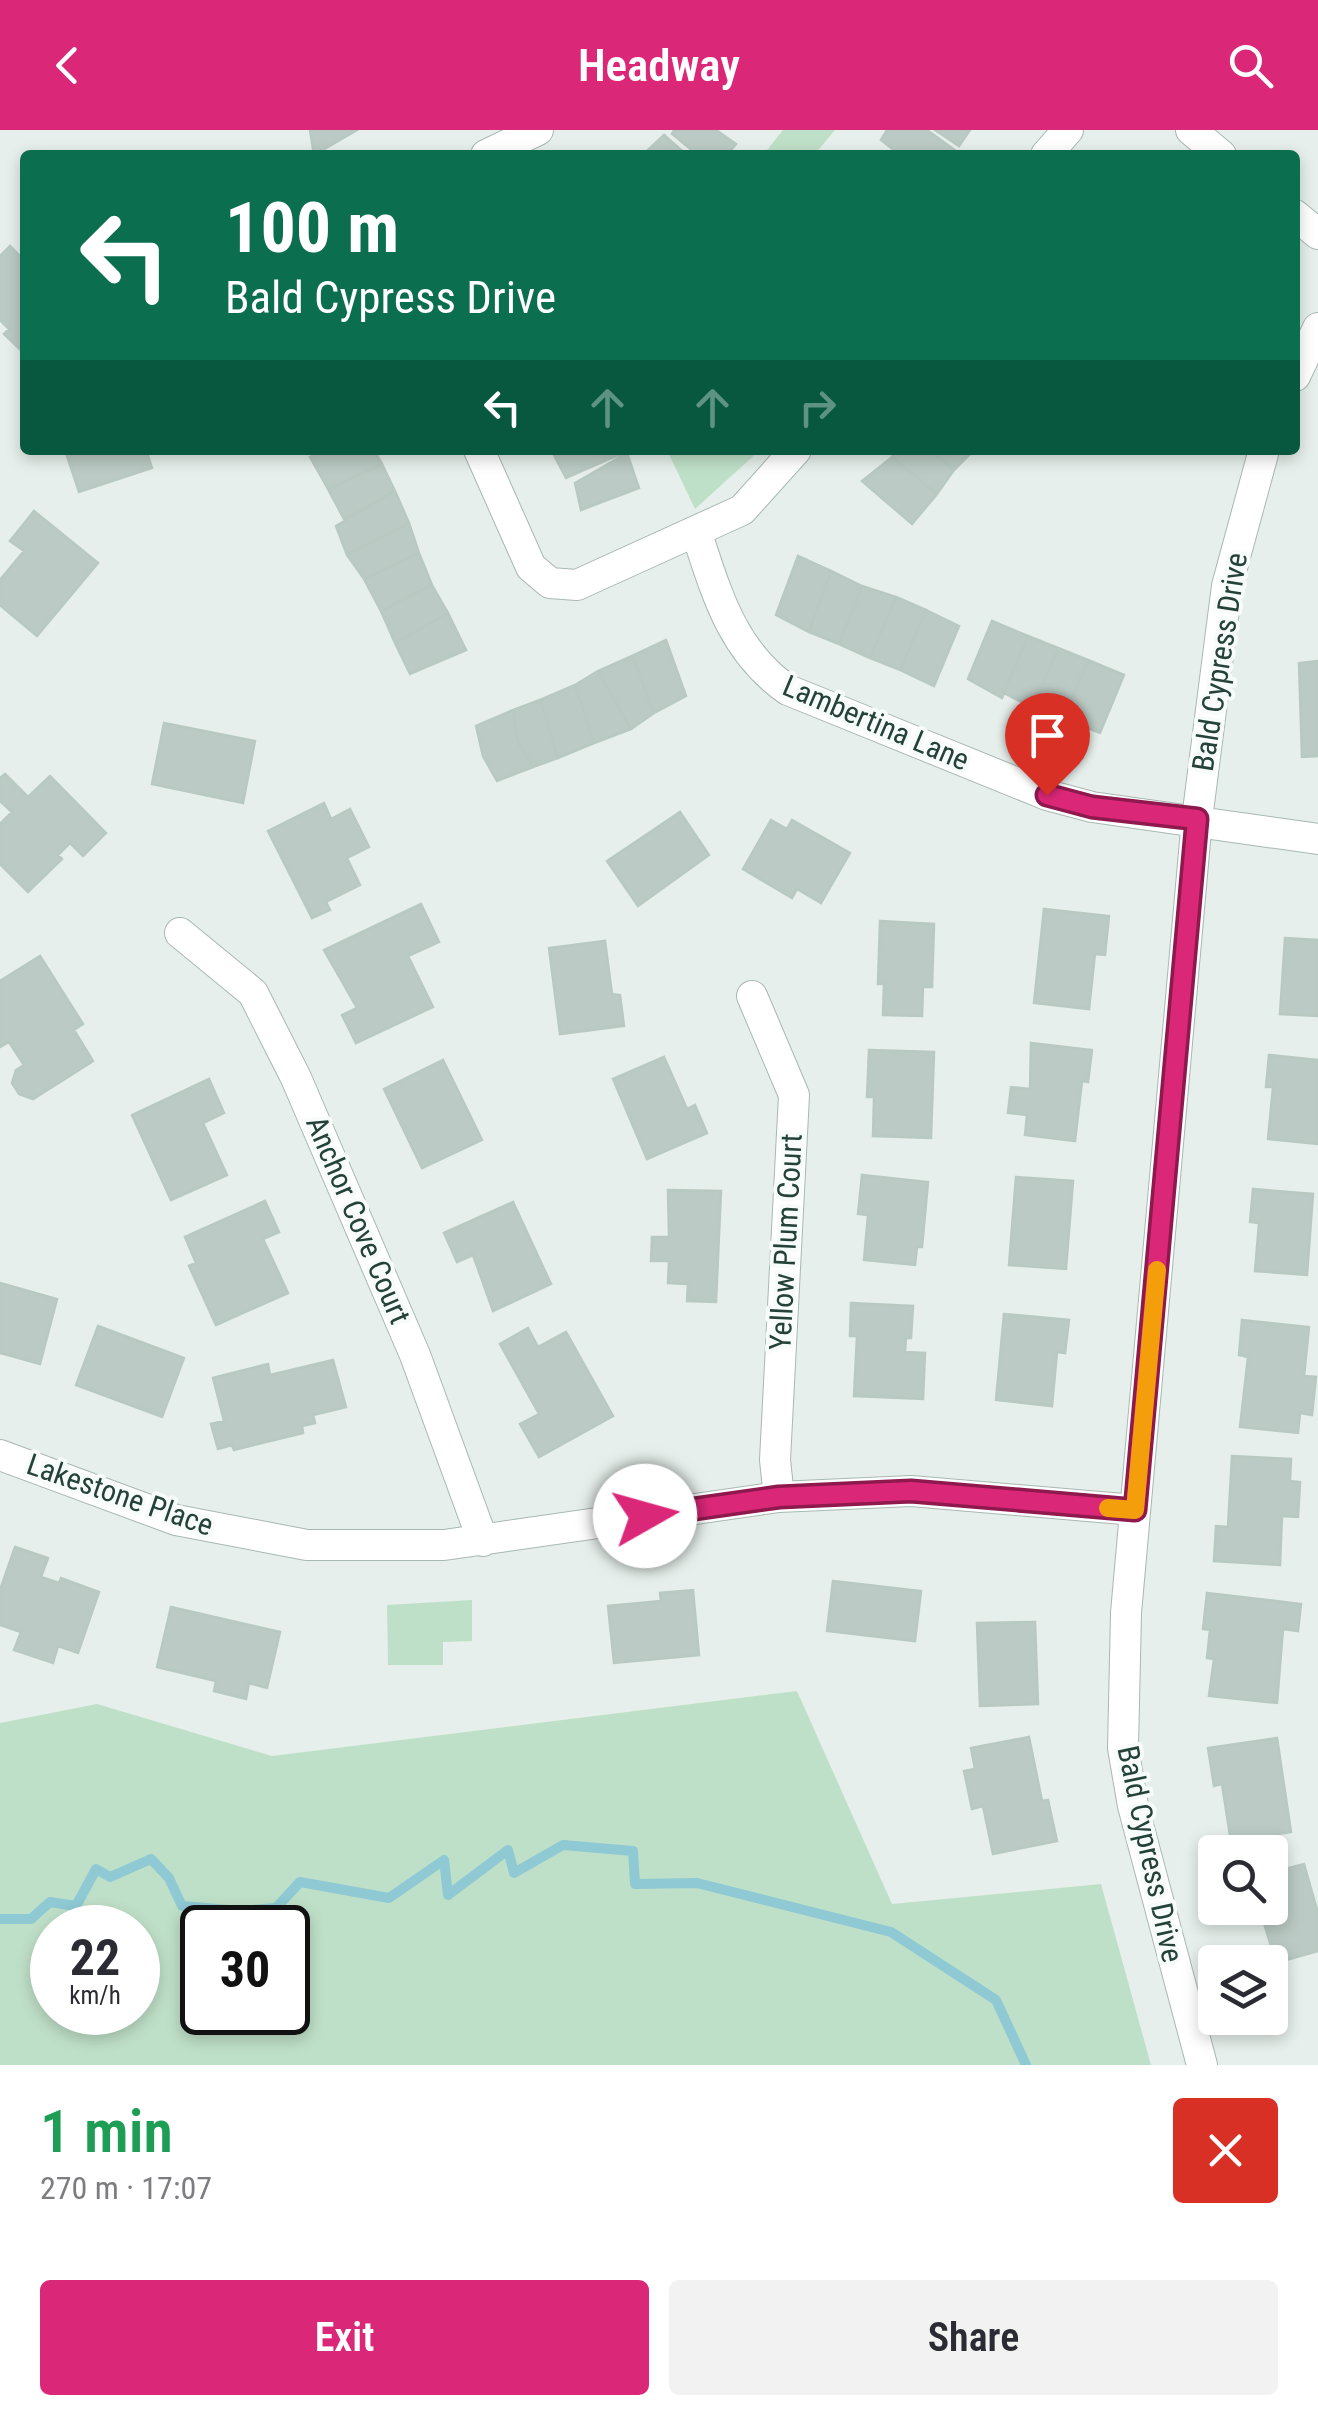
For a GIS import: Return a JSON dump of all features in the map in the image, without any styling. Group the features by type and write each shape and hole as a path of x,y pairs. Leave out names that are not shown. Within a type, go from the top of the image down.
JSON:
{"street":[{"path":"496,150 538,130"},
{"path":"1050,150 1068,130"},
{"path":"1191,130 1215,150"},
{"path":"1300,366 1318,328"},
{"path":"482,455 531,567 550,583 577,585 697,534 742,510 792,455"},
{"name":"Bald Cypress Drive","path":"1202,2065 1150,1880 1123,1748 1126,1613 1197,819 1227,586 1263,455"},
{"name":"Lambertina Lane","path":"697,534 718,599 742,648 762,672 788,690 1047,795 1092,807 1318,839"},
{"name":"Anchor Cove Court","path":"180,933 253,993 296,1078 416,1355 483,1541"},
{"name":"Yellow Plum Court","path":"752,996 794,1095 775,1460 779,1497"},
{"name":"Lakestone Place","path":"0,1454 176,1520 307,1545 373,1548 483,1541 779,1497 911,1491 1135,1510"}],"green space":[{"path":"783,130 835,130 818,150 767,150"},
{"path":"669,455 754,455 695,509"},
{"path":"472,1600 472,1641 443,1642 443,1665 388,1665 387,1605"},
{"path":"797,1691 892,1904 1101,1884 1151,2065 0,2065 0,1723 97,1704 272,1756"}],"building":[{"path":"310,130 357,130 323,150 313,150"},
{"path":"674,130 716,130 736,144 731,150 692,150 672,134"},
{"path":"887,130 927,130 955,150 894,150 881,140"},
{"path":"935,130 970,130 959,146"},
{"path":"664,135 681,150 648,150"},
{"path":"10,246 20,256 20,349 4,334 9,329 0,320 0,256"},
{"path":"67,455 148,455 152,468 79,492"},
{"path":"377,455 382,464 328,489 310,457"},
{"path":"554,455 618,455 566,478"},
{"path":"628,455 639,488 581,510 575,483"},
{"path":"936,455 954,470 937,494 892,457"},
{"path":"936,455 969,455 954,470"},
{"path":"892,457 937,494 912,524 862,481"},
{"path":"382,464 395,491 344,519 328,489"},
{"path":"395,491 409,523 347,555 336,526"},
{"path":"34,511 98,563 37,636 0,605 0,580 24,551 10,541"},
{"path":"409,523 419,553 364,579 347,555"},
{"path":"419,553 432,585 381,611 364,579"},
{"path":"798,556 831,571 809,632 776,615"},
{"path":"831,571 862,586 839,644 809,632"},
{"path":"432,585 448,613 395,643 381,611"},
{"path":"862,586 896,597 870,658 839,644"},
{"path":"896,597 926,610 900,670 870,658"},
{"path":"926,610 959,626 934,686 900,670"},
{"path":"448,613 466,650 410,674 395,643"},
{"path":"992,621 1028,636 1002,698 968,679"},
{"path":"1028,636 1058,648 1033,708 1004,693"},
{"path":"666,640 686,696 654,713 632,656"},
{"path":"1058,648 1088,660 1065,715 1035,703"},
{"path":"632,656 654,713 631,729 598,671"},
{"path":"1088,660 1124,675 1100,733 1064,719"},
{"path":"1318,661 1318,756 1302,757 1299,663"},
{"path":"598,671 631,729 594,743 575,685"},
{"path":"575,685 594,743 558,758 540,700"},
{"path":"540,700 558,758 533,767 518,742 513,710"},
{"path":"513,710 518,742 533,767 497,781 483,756 476,726"},
{"path":"164,723 255,741 243,803 152,784"},
{"path":"5,774 28,797 50,776 106,833 83,856 70,843 58,855 62,859 28,892 0,864 0,824 12,812 0,801 0,778"},
{"path":"324,803 331,819 350,809 369,847 347,858 360,885 326,902 330,910 312,918 268,831"},
{"path":"680,812 709,855 638,906 607,861"},
{"path":"771,820 787,829 792,820 850,853 821,903 797,889 792,898 743,869"},
{"path":"421,904 439,942 408,956 433,1007 356,1043 342,1015 357,1008 324,950"},
{"path":"1044,909 1109,916 1105,955 1095,954 1089,1009 1034,1003"},
{"path":"880,921 934,924 932,987 923,987 922,1016 883,1015 884,984 878,984"},
{"path":"1285,938 1318,940 1318,1016 1280,1014"},
{"path":"605,941 612,994 620,995 624,1026 560,1034 549,948"},
{"path":"40,956 83,1024 74,1030 93,1061 33,1099 19,1094 12,1083 16,1070 24,1065 9,1042 0,1047 0,981"},
{"path":"1031,1043 1092,1050 1088,1082 1082,1081 1075,1141 1025,1135 1027,1115 1008,1113 1011,1087 1030,1089"},
{"path":"869,1050 934,1052 931,1138 873,1136 874,1097 867,1097"},
{"path":"1269,1055 1318,1060 1318,1144 1268,1139 1273,1087 1266,1087"},
{"path":"664,1057 687,1109 695,1105 707,1133 647,1159 613,1079"},
{"path":"443,1060 482,1140 422,1168 384,1089"},
{"path":"209,1079 224,1113 203,1123 227,1175 171,1200 132,1115"},
{"path":"862,1175 928,1182 922,1247 917,1247 915,1265 864,1260 868,1215 858,1214"},
{"path":"1016,1177 1073,1181 1066,1269 1009,1265"},
{"path":"1253,1189 1313,1194 1307,1275 1255,1271 1259,1223 1250,1222"},
{"path":"668,1190 721,1191 716,1302 687,1301 688,1284 668,1283 669,1261 651,1261 652,1237 669,1237"},
{"path":"265,1201 279,1232 263,1239 288,1293 216,1325 189,1266 196,1263 185,1237"},
{"path":"513,1202 551,1284 493,1311 473,1255 457,1262 444,1233"},
{"path":"0,1283 57,1299 40,1364 0,1353"},
{"path":"851,1303 913,1306 911,1338 906,1338 905,1352 925,1353 923,1399 854,1396 857,1336 850,1336"},
{"path":"1004,1314 1069,1320 1065,1353 1057,1352 1052,1406 996,1400"},
{"path":"1242,1320 1309,1327 1304,1376 1316,1377 1312,1415 1300,1413 1298,1433 1240,1427 1248,1357 1239,1355"},
{"path":"98,1326 184,1358 162,1417 76,1385"},
{"path":"528,1328 538,1347 566,1332 613,1416 539,1457 520,1424 539,1414 500,1344"},
{"path":"333,1360 346,1407 313,1415 315,1423 302,1426 303,1433 234,1450 232,1445 218,1449 211,1424 224,1421 213,1378 268,1364 270,1375"},
{"path":"1232,1456 1291,1459 1290,1481 1300,1482 1298,1517 1282,1516 1280,1565 1214,1561 1216,1526 1228,1527"},
{"path":"15,1547 48,1558 41,1577 59,1583 61,1578 99,1592 78,1653 58,1646 53,1663 14,1650 21,1632 0,1625 0,1590"},
{"path":"833,1581 921,1591 915,1641 827,1631"},
{"path":"693,1590 699,1655 614,1663 608,1606 661,1601 660,1593"},
{"path":"1207,1593 1301,1604 1298,1631 1283,1629 1277,1703 1209,1696 1214,1659 1207,1658 1210,1630 1203,1629"},
{"path":"171,1607 280,1632 267,1688 249,1683 246,1699 214,1691 216,1681 157,1667"},
{"path":"1035,1622 1038,1704 980,1706 977,1623"},
{"path":"1029,1737 1042,1801 1048,1800 1057,1841 993,1854 983,1806 972,1809 964,1771 975,1769 971,1748"},
{"path":"1277,1738 1291,1832 1230,1835 1222,1784 1214,1786 1208,1748"},
{"path":"1304,1864 1318,1913 1318,1951 1288,1960 1288,1945 1271,1945 1265,1925 1288,1925 1288,1868"}],"waterway":[{"path":"0,1919 31,1919 50,1902 76,1906 96,1869 110,1877 151,1859 169,1878 182,1906 240,1911 276,1908 300,1882 389,1898 444,1860 448,1895 508,1850 514,1873 563,1845 633,1851 635,1884 697,1883 891,1932 996,2000 1026,2065"}],"slow traffic":[{"path":"1108,1508 1135,1510 1157,1270"}],"route":[{"path":"645,1516 779,1497 911,1491 1135,1510 1197,819 1092,807 1047,795"}]}
